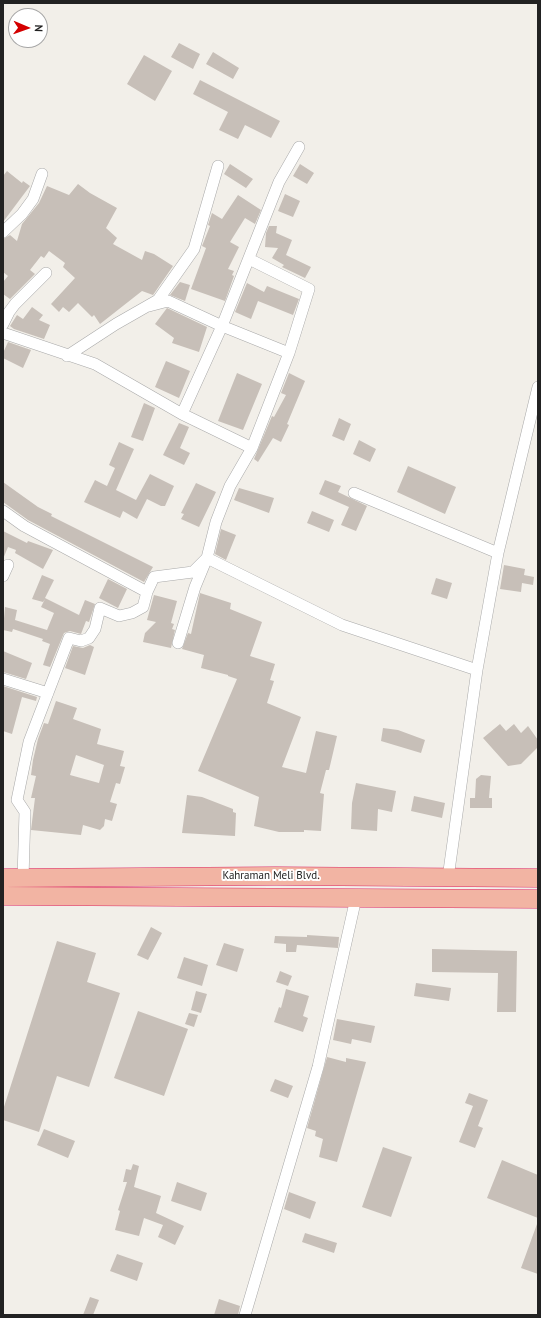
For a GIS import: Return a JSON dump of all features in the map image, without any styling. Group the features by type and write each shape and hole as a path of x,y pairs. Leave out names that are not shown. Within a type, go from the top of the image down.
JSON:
{"highway":[{"name":"Kahraman Meli Blvd.","path":"3,878 276,876 538,878"},
{"name":"Kahraman Meli Blvd.","path":"3,896 538,899"}],"street":[{"path":"182,414 222,326 279,182 299,147"},
{"path":"67,356 158,300 194,249 218,166"},
{"path":"3,232 22,214 33,199 42,174"},
{"path":"178,643 195,587 207,558 216,522 230,486 252,448 289,353 309,289 249,259"},
{"path":"3,324 15,304 46,273"},
{"path":"149,306 168,301 222,326 289,353"},
{"path":"3,333 67,356 96,364 182,414 252,448"},
{"path":"448,878 477,670 498,553 538,387"},
{"path":"354,493 498,553"},
{"path":"3,511 24,526 147,592"},
{"path":"23,878 25,812 17,800 29,742 69,638 81,641 90,638 95,628 100,608 119,616 132,613 143,607 147,592 154,577 193,572 207,558"},
{"path":"207,558 342,625 477,670"},
{"path":"3,576 8,565"},
{"path":"3,679 48,692"},
{"path":"245,1315 318,1067 356,898"}],"building":[{"path":"179,43 200,54 193,69 171,57"},
{"path":"213,52 239,68 233,79 206,64"},
{"path":"144,55 172,71 155,101 127,84"},
{"path":"200,80 280,121 271,138 245,125 238,139 219,130 228,112 193,94"},
{"path":"230,164 253,179 246,188 224,174"},
{"path":"300,164 314,173 307,184 293,176"},
{"path":"7,171 22,183 23,181 30,186 3,222 3,176"},
{"path":"78,184 90,193 117,208 106,228 117,238 113,244 142,260 145,251 154,254 173,266 153,295 142,291 100,324 94,315 92,317 78,303 69,312 63,307 59,312 51,304 75,278 63,267 65,263 49,251 44,258 41,256 30,270 35,274 10,299 3,294 3,282 8,276 3,272 3,239 10,235 17,241 22,224 39,203 47,186 69,195"},
{"path":"285,194 300,201 293,217 278,211"},
{"path":"238,195 261,210 255,224 245,218 230,242 239,247 228,269 234,271 232,275 234,276 225,301 191,289 206,248 202,246 210,226 208,225 212,213 222,219"},
{"path":"269,226 277,226 276,233 292,240 286,255 311,267 305,278 282,267 284,265 272,258 278,248 265,247 266,233"},
{"path":"180,282 190,285 185,301 170,295"},
{"path":"247,283 264,292 267,286 299,299 293,315 258,301 251,319 235,312"},
{"path":"32,307 43,315 39,320 50,325 44,339 14,329 10,326 17,315 23,319"},
{"path":"167,308 207,327 199,352 172,343 174,338 155,324"},
{"path":"8,342 31,350 23,368 3,358 3,353"},
{"path":"166,361 190,371 179,398 155,387"},
{"path":"237,373 262,384 243,430 218,421"},
{"path":"289,373 305,381 287,424 289,425 281,442 273,438 258,462 254,459 272,416 274,417 286,395 281,393"},
{"path":"144,403 155,408 143,441 131,437"},
{"path":"339,418 351,424 344,441 332,436"},
{"path":"179,423 189,427 180,448 190,453 184,465 163,455"},
{"path":"359,440 376,449 370,462 353,454"},
{"path":"119,442 134,449 116,490 136,500 150,474 174,486 165,506 161,506 147,499 137,519 123,511 120,518 84,502 95,480 107,486 115,468 109,465"},
{"path":"408,466 456,487 445,514 397,492"},
{"path":"325,480 341,486 338,492 367,506 356,531 341,525 349,507 319,494"},
{"path":"3,482 38,507 52,514 51,516 153,567 144,582 28,520 3,502"},
{"path":"196,483 216,492 199,527 181,519 184,514 181,513"},
{"path":"239,488 274,498 269,513 234,500"},
{"path":"312,511 334,520 329,532 307,523"},
{"path":"221,529 236,535 226,560 215,554"},
{"path":"3,531 27,543 28,541 53,550 43,569 15,553 16,550 8,547 3,559"},
{"path":"504,565 525,569 524,575 534,577 533,585 522,583 521,592 500,589"},
{"path":"42,575 54,580 45,598 79,615 85,600 95,604 89,622 86,621 81,634 70,631 64,633 50,667 43,665 50,644 42,641 43,639 13,629 12,632 3,630 5,607 17,610 15,620 47,630 54,613 41,607 45,599 43,602 32,599"},
{"path":"436,578 452,583 447,599 431,594"},
{"path":"108,579 127,589 118,608 99,598"},
{"path":"200,593 231,603 230,609 262,622 250,656 275,664 270,680 274,681 267,703 301,717 282,767 306,773 316,731 337,736 329,770 326,770 320,793 324,794 321,831 304,830 304,832 279,832 254,826 259,797 198,771 237,679 201,668 204,655 182,649 188,633 191,634"},
{"path":"154,595 177,601 171,623 174,624 172,629 175,630 171,648 143,642 145,633 156,622 147,620"},
{"path":"90,645 94,647 85,675 65,668 73,646 83,648"},
{"path":"3,651 32,663 26,679 3,672"},
{"path":"3,686 37,697 36,701 22,697 12,734 3,731"},
{"path":"56,701 77,708 73,719 101,729 97,744 124,751 120,766 125,767 120,784 116,783 110,802 117,804 112,821 105,819 104,826 100,830 83,825 81,835 31,830 35,798 31,798 36,776 31,775 33,760 44,723 48,724","holes":["76,755 104,765 99,783 70,775"]},
{"path":"500,724 506,731 514,724 521,733 528,726 538,740 538,747 521,764 508,766 483,738"},
{"path":"383,728 398,730 425,740 421,753 381,741"},
{"path":"481,775 491,776 489,798 492,798 492,808 470,808 470,798 475,798 476,779"},
{"path":"356,783 396,791 392,812 378,809 377,831 351,829 352,803"},
{"path":"187,795 202,797 233,809 233,812 236,813 235,836 182,833"},
{"path":"414,796 445,803 442,818 411,811"},
{"path":"151,927 162,933 148,960 137,955"},
{"path":"307,935 339,937 338,948 297,945 296,952 286,952 286,944 274,943 275,936 307,937"},
{"path":"57,941 96,953 87,982 120,993 89,1087 57,1076 39,1132 3,1120 3,1110"},
{"path":"224,943 244,949 237,972 216,965"},
{"path":"432,949 517,951 516,1012 497,1012 498,973 432,972"},
{"path":"184,957 208,965 202,986 177,978"},
{"path":"280,971 292,976 288,986 276,982"},
{"path":"416,983 451,988 449,1001 414,996"},
{"path":"286,989 309,996 303,1016 308,1018 303,1032 274,1022 279,1007 281,1008"},
{"path":"196,991 207,994 201,1013 191,1010"},
{"path":"138,1011 188,1029 164,1096 114,1078"},
{"path":"189,1013 198,1015 194,1027 185,1024"},
{"path":"337,1019 375,1026 371,1043 352,1039 351,1044 333,1040"},
{"path":"327,1057 346,1062 346,1058 366,1062 337,1162 319,1157 323,1139 315,1136 316,1131 307,1128"},
{"path":"275,1079 293,1086 288,1098 270,1091"},
{"path":"469,1093 488,1100 478,1126 483,1128 475,1148 459,1142 473,1106 465,1103"},
{"path":"44,1129 75,1141 68,1158 37,1145"},
{"path":"383,1147 412,1157 391,1217 362,1207"},
{"path":"502,1160 538,1175 538,1218 487,1198"},
{"path":"133,1164 139,1166 134,1187 161,1196 156,1213 184,1226 175,1245 158,1237 163,1225 144,1218 139,1236 115,1230 120,1211 118,1210 127,1182 123,1182 126,1169 131,1170"},
{"path":"177,1182 207,1193 201,1211 171,1201"},
{"path":"289,1192 316,1202 310,1219 284,1209"},
{"path":"538,1224 538,1274 521,1268"},
{"path":"305,1233 337,1243 334,1253 302,1242"},
{"path":"117,1254 143,1263 137,1281 110,1271"},
{"path":"90,1297 99,1300 93,1315 83,1315"},
{"path":"219,1299 240,1306 238,1315 214,1315"}]}
